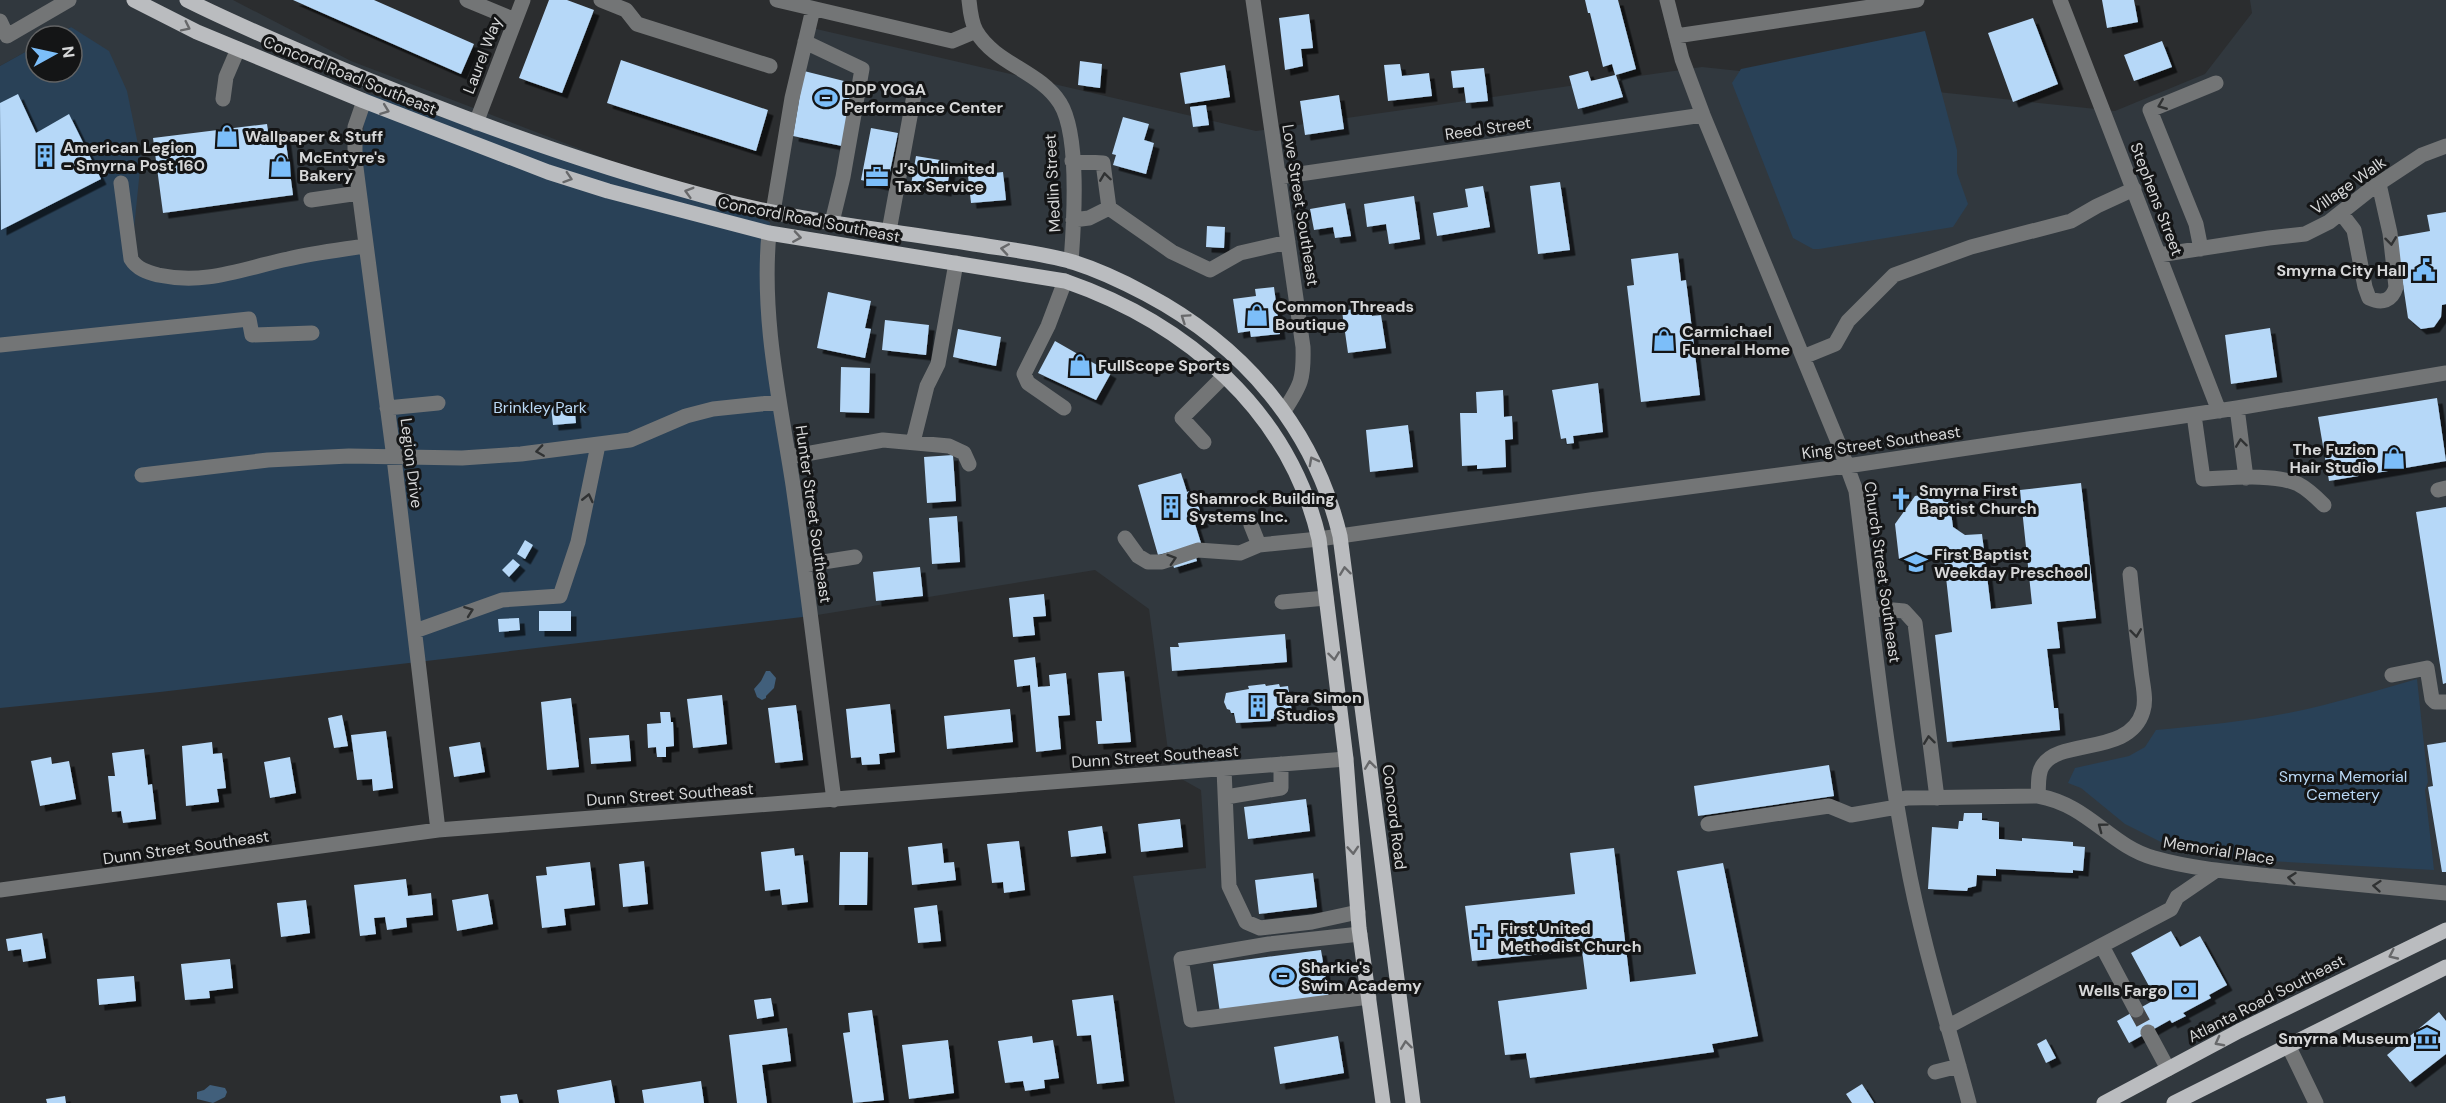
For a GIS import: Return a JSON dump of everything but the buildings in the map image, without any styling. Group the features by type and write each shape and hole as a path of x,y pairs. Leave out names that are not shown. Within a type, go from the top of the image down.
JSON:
{"main road":[{"name":"Concord Road Southeast","path":"134,0 197,32 238,49 364,101 558,175 660,205 769,233 1065,281 1106,295 1143,314 1185,342 1225,375 1265,419 1296,473 1314,514 1319,539"},
{"name":"Concord Road Southeast","path":"187,0 220,17 386,88 562,154 633,177 716,200 773,212 1047,256 1071,262 1129,285 1166,304 1208,333 1250,369 1284,411 1316,465 1332,505 1340,536"},
{"name":"Concord Road","path":"1340,536 1413,1103"},
{"path":"1319,539 1346,759 1360,934 1383,1103"},
{"name":"Atlanta Road Southeast","path":"2104,1103 2239,1031 2446,930"},
{"path":"2174,1103 2446,967"}],"street":[{"path":"0,21 7,36 69,0"},
{"path":"467,0 515,20"},
{"name":"Laurel Way","path":"476,123 523,0"},
{"path":"601,0 626,10 637,24 770,66"},
{"path":"777,0 952,41 976,31 969,0"},
{"name":"Love Street Southeast","path":"1252,0 1303,347 1304,372 1298,390 1284,411"},
{"name":"Church Street Southeast","path":"1667,0 1676,36 1702,115 1856,491 1897,804 1919,917 1969,1103"},
{"path":"1676,36 1917,0"},
{"name":"Stephens Street","path":"2060,0 2219,411"},
{"path":"773,212 792,98 813,9"},
{"name":"Medlin Street","path":"976,31 991,49 1048,87 1060,103 1071,136 1073,220 1071,262"},
{"path":"805,42 862,69 843,177 832,222"},
{"path":"223,99 226,77 238,49"},
{"path":"2201,249 2196,224 2150,110 2216,83"},
{"path":"889,231 914,95"},
{"name":"Legion Drive","path":"364,101 355,127 355,160 438,830"},
{"name":"Reed Street","path":"1279,177 1702,115"},
{"name":"Village Walk","path":"2159,255 2305,234 2329,222 2422,155 2446,146"},
{"path":"1072,161 1103,163 1109,208 1172,252 1210,270 1240,252 1288,242"},
{"path":"121,183 131,259 135,266 150,273 196,279 216,277 288,259 365,246"},
{"path":"2341,213 2354,230 2369,298 2378,302 2386,302 2394,295 2396,286 2390,233 2379,184"},
{"path":"1803,357 1834,344 1848,321 1894,275 1971,248 2071,221 2134,189"},
{"path":"310,200 359,193"},
{"path":"1073,220 1089,218 1109,208"},
{"name":"Hunter Street Southeast","path":"769,233 766,289 779,402 804,565 834,800"},
{"path":"913,442 927,386 938,364 956,263"},
{"path":"1064,408 1028,383 1024,374 1048,326 1065,281"},
{"path":"0,345 249,319 252,335 312,333"},
{"name":"King Street Southeast","path":"1125,538 1138,556 1148,562 1161,562 1198,550 1240,553 1259,545 1319,539 1847,466 2194,415 2446,373"},
{"path":"1204,442 1182,418 1225,375"},
{"path":"142,475 268,460 328,456 482,458 598,445 630,440 686,416 713,409 779,402"},
{"path":"387,408 438,403"},
{"path":"2237,408 2246,478"},
{"path":"2194,415 2203,479 2246,478 2297,484 2324,505"},
{"path":"789,457 876,440 913,442 958,449 964,453 969,464"},
{"path":"415,632 502,600 560,596 578,542 598,445"},
{"path":"1251,525 1259,545"},
{"path":"804,565 855,557"},
{"path":"2038,796 2040,771 2050,758 2058,753 2105,744 2132,728 2141,717 2144,699 2130,574"},
{"path":"1282,602 1326,598"},
{"path":"1871,608 1904,611 1915,623 1937,798"},
{"path":"2392,675 2427,668 2432,699 2435,702 2446,702"},
{"name":"Dunn Street Southeast","path":"0,890 438,830 1346,759"},
{"path":"1226,797 1281,788 1281,764"},
{"path":"1224,768 1229,886 1246,922 1260,928 1312,922 1358,912"},
{"name":"Memorial Place","path":"1708,824 1829,806 1851,815 1897,804 1937,798 2038,796 2055,799 2072,806 2118,840 2152,858 2215,871 2446,892"},
{"path":"1947,1027 2171,909 2177,897 2215,871"},
{"path":"1360,934 1269,944 1181,959 1191,1020 1369,997"},
{"path":"2102,946 2136,1010"},
{"path":"2148,1032 2168,1069"},
{"path":"2288,1045 2316,1103"},
{"path":"1935,1072 1959,1066"}],"shaded area":[{"path":"0,0 233,0 351,61 770,222 812,28 1256,131 1702,67 2115,111 2205,74 2252,13 2250,0 2446,0 2446,1103 1175,1103 1133,876 1206,868 1201,790 1171,773 1149,609 1095,570 811,616 365,246 216,277 135,266 84,76 84,24 24,24 24,53 0,66"},
{"path":"766,671 770,671 776,678 774,688 762,700 757,697 754,689"},
{"path":"210,1085 225,1088 227,1092 225,1097 213,1103 197,1099 197,1092"}],"green space":[{"path":"1925,31 1957,150 1957,173 1968,204 1953,227 1819,249 1813,249 1793,238 1732,83 1741,69"},
{"name":"Brinkley Park","path":"84,35 109,51 127,91 141,159 131,259 172,278 365,246 359,193 366,93 770,222 766,264 811,616 160,692 0,708 0,66 24,53 24,84 84,84"},
{"name":"Smyrna Memorial Cemetery","path":"2417,679 2428,782 2425,790 2434,870 2269,861 2211,854 2167,845 2125,824 2081,788 2068,783 2075,768 2129,756 2145,747 2156,730 2219,724 2282,714 2324,705"}],"tunnel":[{"path":"2136,1010 2148,1032"}],"place":[{"name":"DDP YOGA Performance Center","path":"826,98"},
{"name":"Wallpaper & Stuff","path":"227,136"},
{"name":"American Legion - Smyrna Post 160","path":"45,156"},
{"name":"McEntyre's Bakery","path":"281,166"},
{"name":"J’s Unlimited Tax Service","path":"877,177"},
{"name":"Smyrna City Hall","path":"2424,270"},
{"name":"Common Threads Boutique","path":"1257,315"},
{"name":"Carmichael Funeral Home","path":"1664,340"},
{"name":"FullScope Sports","path":"1080,365"},
{"name":"The Fuzion Hair Studio","path":"2394,458"},
{"name":"Smyrna First Baptist Church","path":"1901,499"},
{"name":"Shamrock Building Systems Inc.","path":"1171,507"},
{"name":"First Baptist Weekday Preschool","path":"1916,563"},
{"name":"Tara Simon Studios","path":"1258,706"},
{"name":"First United Methodist Church","path":"1482,937"},
{"name":"Sharkie's Swim Academy","path":"1283,976"},
{"name":"Wells Fargo","path":"2185,990"},
{"name":"Smyrna Museum","path":"2427,1038"}]}
